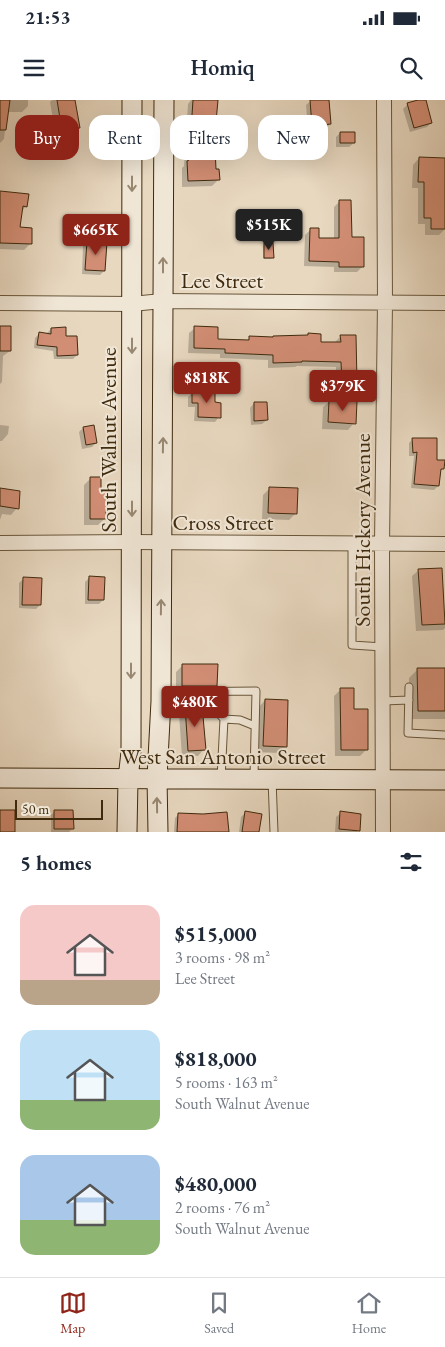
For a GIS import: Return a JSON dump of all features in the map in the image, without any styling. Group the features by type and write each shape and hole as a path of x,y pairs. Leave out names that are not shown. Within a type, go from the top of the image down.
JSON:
{"main road":[{"name":"South Walnut Avenue","path":"127,832 128,779 131,752 132,100"},
{"path":"158,832 157,778 161,696 164,100"},
{"name":"West San Antonio Street","path":"0,778 445,780"}],"street":[{"name":"South Hickory Avenue","path":"382,832 382,544 385,302 384,100"},
{"name":"Lee Street","path":"0,303 132,304 162,301 445,303"},
{"name":"Cross Street","path":"0,543 445,544"}],"lane":[{"path":"352,544 352,644 383,646"},
{"path":"409,687 408,733 445,735"},
{"path":"161,696 256,691 255,726 274,832"},
{"path":"161,696 206,700 224,719 240,720 255,726"},
{"path":"383,702 409,700"},
{"path":"221,779 224,719"}],"building":[{"path":"0,100 10,100 6,130 0,130"},
{"path":"57,100 75,100 78,115 59,115"},
{"path":"193,100 218,100 217,115 192,115"},
{"path":"310,100 329,100 331,124 328,124 328,115 311,115"},
{"path":"426,100 432,123 414,128 407,103"},
{"path":"340,132 355,132 355,143 340,143"},
{"path":"419,157 445,158 445,229 431,229 431,218 424,218 424,182 418,182"},
{"path":"216,160 216,169 219,169 220,180 188,181 187,161"},
{"path":"0,191 29,194 27,207 23,206 20,227 32,228 32,244 0,243"},
{"path":"339,200 351,200 352,237 364,237 364,267 339,267 339,262 309,261 310,228 319,228 319,238 339,238"},
{"path":"87,241 107,242 105,271 85,270"},
{"path":"264,243 273,243 274,258 264,258"},
{"path":"0,326 11,326 11,351 0,351"},
{"path":"194,326 218,327 218,339 249,340 249,336 273,337 308,335 308,333 321,334 321,342 341,342 340,335 356,335 357,382 342,383 341,362 302,361 273,363 273,355 225,353 225,349 194,348"},
{"path":"66,327 66,336 77,336 78,355 57,356 57,347 37,345 39,332 51,334 51,328"},
{"path":"192,391 215,392 215,402 221,403 221,418 198,417 198,403 192,403"},
{"path":"329,400 357,401 356,424 328,422"},
{"path":"254,402 267,402 268,420 254,421"},
{"path":"94,425 97,443 86,445 83,427"},
{"path":"412,438 437,438 437,460 445,460 444,469 441,469 439,486 414,484 417,452 413,453"},
{"path":"90,477 101,477 101,489 106,489 106,519 90,519"},
{"path":"269,487 298,488 297,514 268,513"},
{"path":"0,488 20,491 19,509 0,506"},
{"path":"442,568 445,624 422,625 418,569"},
{"path":"89,576 105,577 104,600 88,600"},
{"path":"23,577 42,578 41,605 22,605"},
{"path":"182,664 218,664 217,686 182,686"},
{"path":"417,668 445,668 445,711 418,711"},
{"path":"340,688 354,688 354,709 368,709 368,750 341,750"},
{"path":"265,699 288,700 287,747 263,746"},
{"path":"202,705 206,750 188,751 185,706"},
{"path":"0,810 15,810 15,832 0,832"},
{"path":"54,810 73,810 74,829 54,829"},
{"path":"245,811 262,814 259,832 242,832"},
{"path":"340,811 361,814 360,831 339,829"},
{"path":"227,812 229,832 177,832 178,813 203,814"}]}
